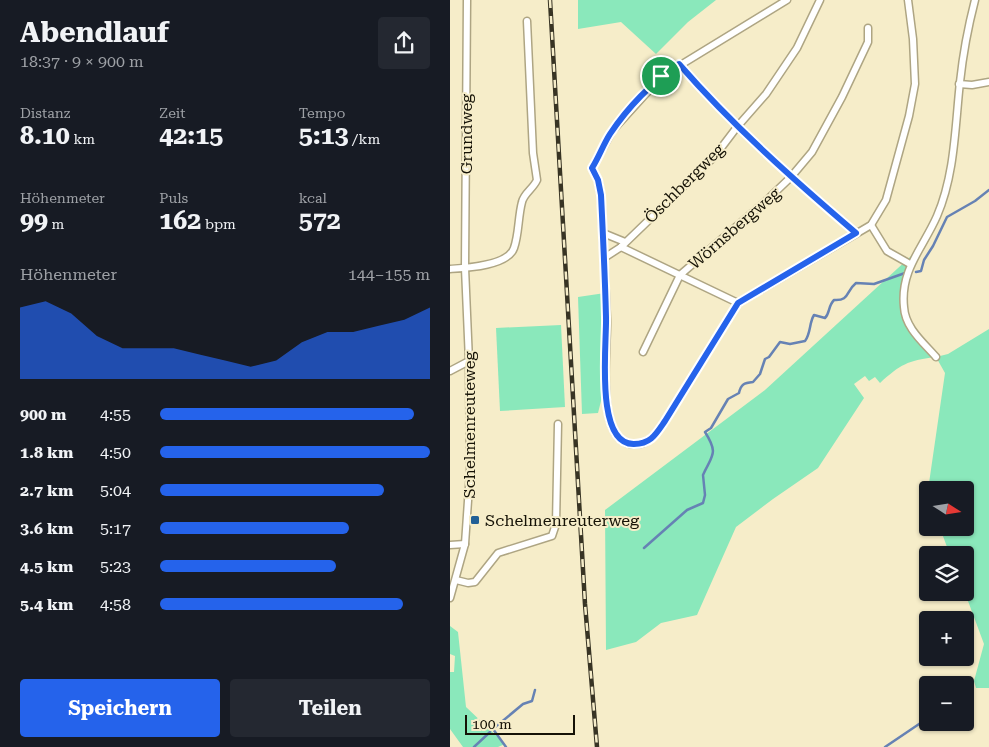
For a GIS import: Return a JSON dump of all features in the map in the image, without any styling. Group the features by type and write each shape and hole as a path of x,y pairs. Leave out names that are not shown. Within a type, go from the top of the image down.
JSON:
{"street":[{"name":"Grundweg","path":"465,268 467,0"},
{"path":"787,0 679,64 654,83 616,126 592,168 598,180 603,233 607,337 605,397 611,424 621,440 628,444 645,443 652,439 738,303 871,225 886,200 909,116 915,84 913,39 908,0"},
{"name":"Öschbergweg","path":"604,258 623,244 715,156 766,94 797,48 820,0"},
{"path":"936,357 911,330 904,309 905,287 910,264 936,217 945,193 952,158 963,51 975,0"},
{"path":"450,269 494,262 506,258 514,251 522,202 537,180 533,153 526,21"},
{"name":"Wörnsbergweg","path":"643,352 680,275 767,200 791,177 812,152 842,97 868,42 868,28"},
{"path":"679,64 737,127 856,233"},
{"path":"959,84 972,85 989,82"},
{"path":"871,225 887,251 910,264"},
{"path":"603,233 680,275 738,303"},
{"name":"Schelmenreuteweg","path":"450,598 466,544 470,472 469,361 465,268"},
{"path":"450,371 469,361"},
{"path":"456,580 468,583 476,582 498,553 552,536 556,524 558,424"},
{"path":"450,545 466,544"}],"green space":[{"path":"578,0 716,0 688,22 656,54 621,22 578,29"},
{"path":"921,247 913,265 908,284 908,313 913,326 935,357 905,364 880,383 875,377 869,381 865,376 854,384 864,398 818,468 736,527 697,615 661,623 636,642 606,650 605,510 765,390"},
{"path":"605,293 602,397 598,413 582,414 578,297"},
{"path":"561,325 565,407 500,411 496,328"},
{"path":"989,329 989,688 976,688 974,681 984,644 974,617 974,611 972,611 968,601 974,601 974,546 947,546 943,536 974,536 974,481 929,481 945,373 936,357 948,354"},
{"path":"450,626 458,632 466,707 505,744 498,747 463,747 450,729 450,672 454,672 455,656 450,654"}],"waterway":[{"path":"916,272 921,271 924,260 947,217 975,201 989,190"},
{"path":"644,548 687,510 703,503 705,495 703,475 713,454 712,445 705,432 711,428 728,399 739,393 743,384 753,382 760,374 765,359 769,357 780,342 790,344 805,341 814,315 825,318 834,300 843,299 856,283 874,284 905,273"},
{"path":"506,747 493,729 523,704 532,701 535,690"},
{"path":"885,747 919,724"},
{"path":"474,747 490,732"}],"railway":[{"path":"550,0 585,604 597,747"}],"place":[{"name":"Schelmenreuterweg","path":"475,520"}],"route":[{"path":"679,64 737,127 856,233 738,303 652,439 645,443 628,444 621,440 611,424 605,397 607,337 601,195 598,180 592,168 612,131 634,104 661,76 679,64"}]}
